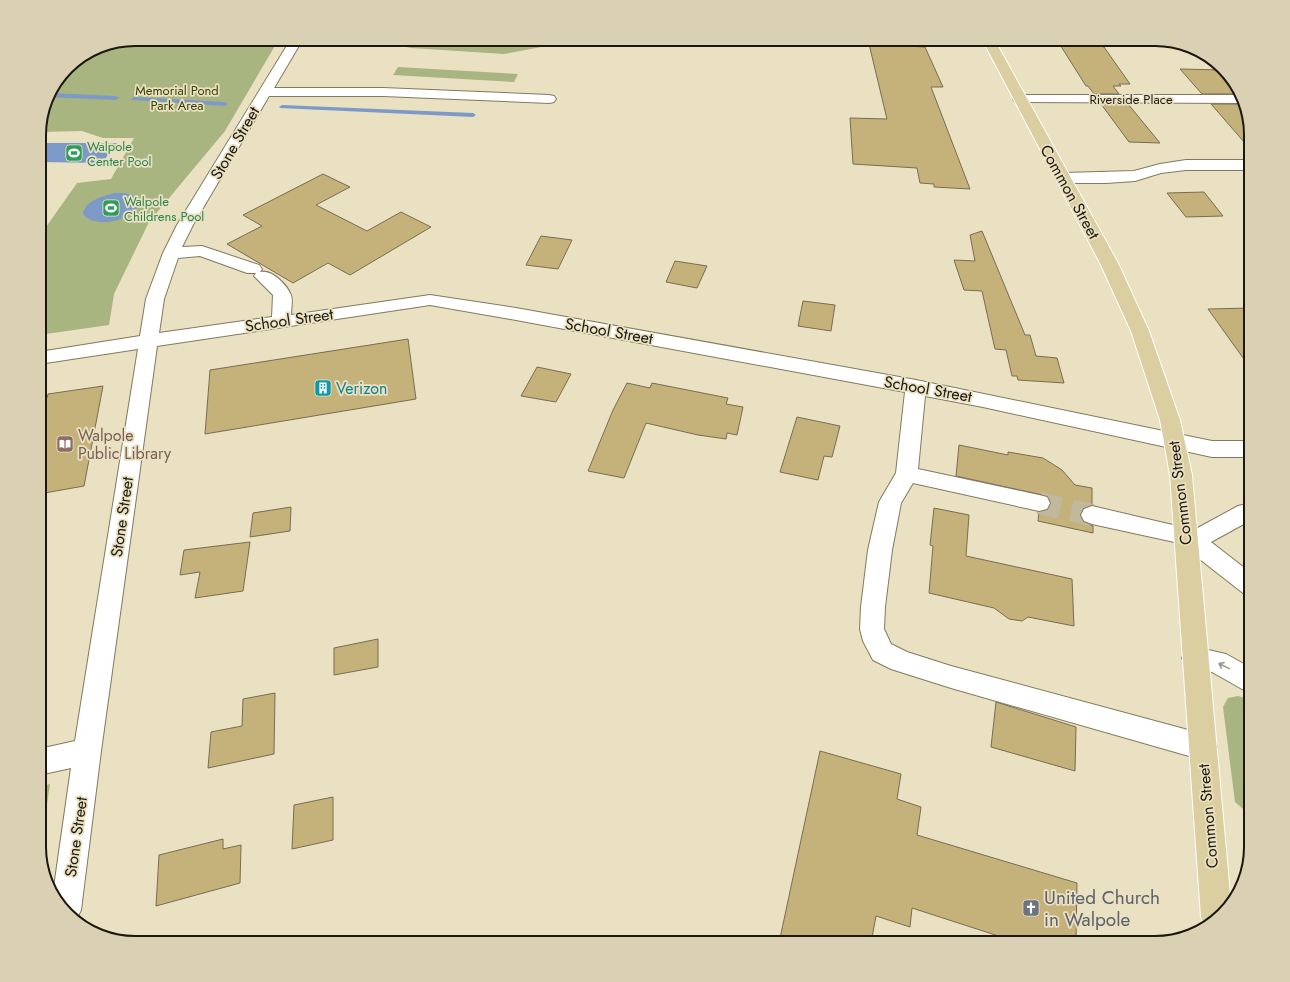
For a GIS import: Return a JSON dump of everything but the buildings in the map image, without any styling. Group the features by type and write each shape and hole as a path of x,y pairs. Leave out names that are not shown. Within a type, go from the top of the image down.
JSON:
{"main road":[{"name":"Common Street","path":"992,46 1109,264 1140,331 1170,420 1181,475 1189,539 1202,746 1216,912"}],"street":[{"name":"Stone Street","path":"67,904 87,751 155,299 171,253 185,225 293,46"},
{"path":"264,92 383,92 549,99"},
{"name":"Riverside Place","path":"1020,99 1236,99"},
{"path":"1062,178 1106,178 1135,176 1160,169 1186,165 1244,165"},
{"path":"171,253 202,251 258,272 279,287 284,297 281,321"},
{"name":"School Street","path":"46,357 430,300 516,314 916,387 983,400 1174,442 1220,449 1244,449"},
{"path":"916,387 907,474 890,502 880,550 873,607 872,629 882,652 900,661 951,677 1202,746"},
{"path":"907,474 1039,503"},
{"path":"1189,539 1244,513"},
{"path":"1092,515 1189,539 1244,581"},
{"path":"1196,658 1216,662 1244,677"},
{"path":"46,760 87,751"}],"green space":[{"name":"Memorial Pond Park Area","path":"129,46 275,46 225,131 149,222 114,294 109,325 46,334 46,227 77,183 111,179 134,138 103,138 82,131 46,132 49,112 58,90 68,76 90,58 101,53 112,49"},
{"path":"401,46 547,46 504,54 411,48"},
{"path":"398,67 518,74 514,82 393,75"},
{"path":"1238,696 1244,698 1244,810 1235,802 1223,707 1228,698"},
{"path":"50,784 46,812 46,785"}],"water":[{"name":"Walpole Center Pool","path":"46,143 117,143 102,163 46,162"},
{"name":"Walpole Childrens Pool","path":"115,193 124,193 136,196 140,203 130,214 114,221 96,221 89,219 83,214 84,209 91,202"}],"waterway":[{"path":"56,95 116,98"},
{"path":"134,99 225,104"},
{"path":"282,107 473,115"}],"tunnel":[{"path":"1039,503 1092,515"}],"place":[{"name":"Walpole Center Pool","path":"74,153"},
{"name":"Walpole Childrens Pool","path":"111,208"},
{"name":"Verizon","path":"323,388"},
{"name":"Walpole Public Library","path":"65,444"},
{"name":"United Church in Walpole","path":"1031,908"}]}
